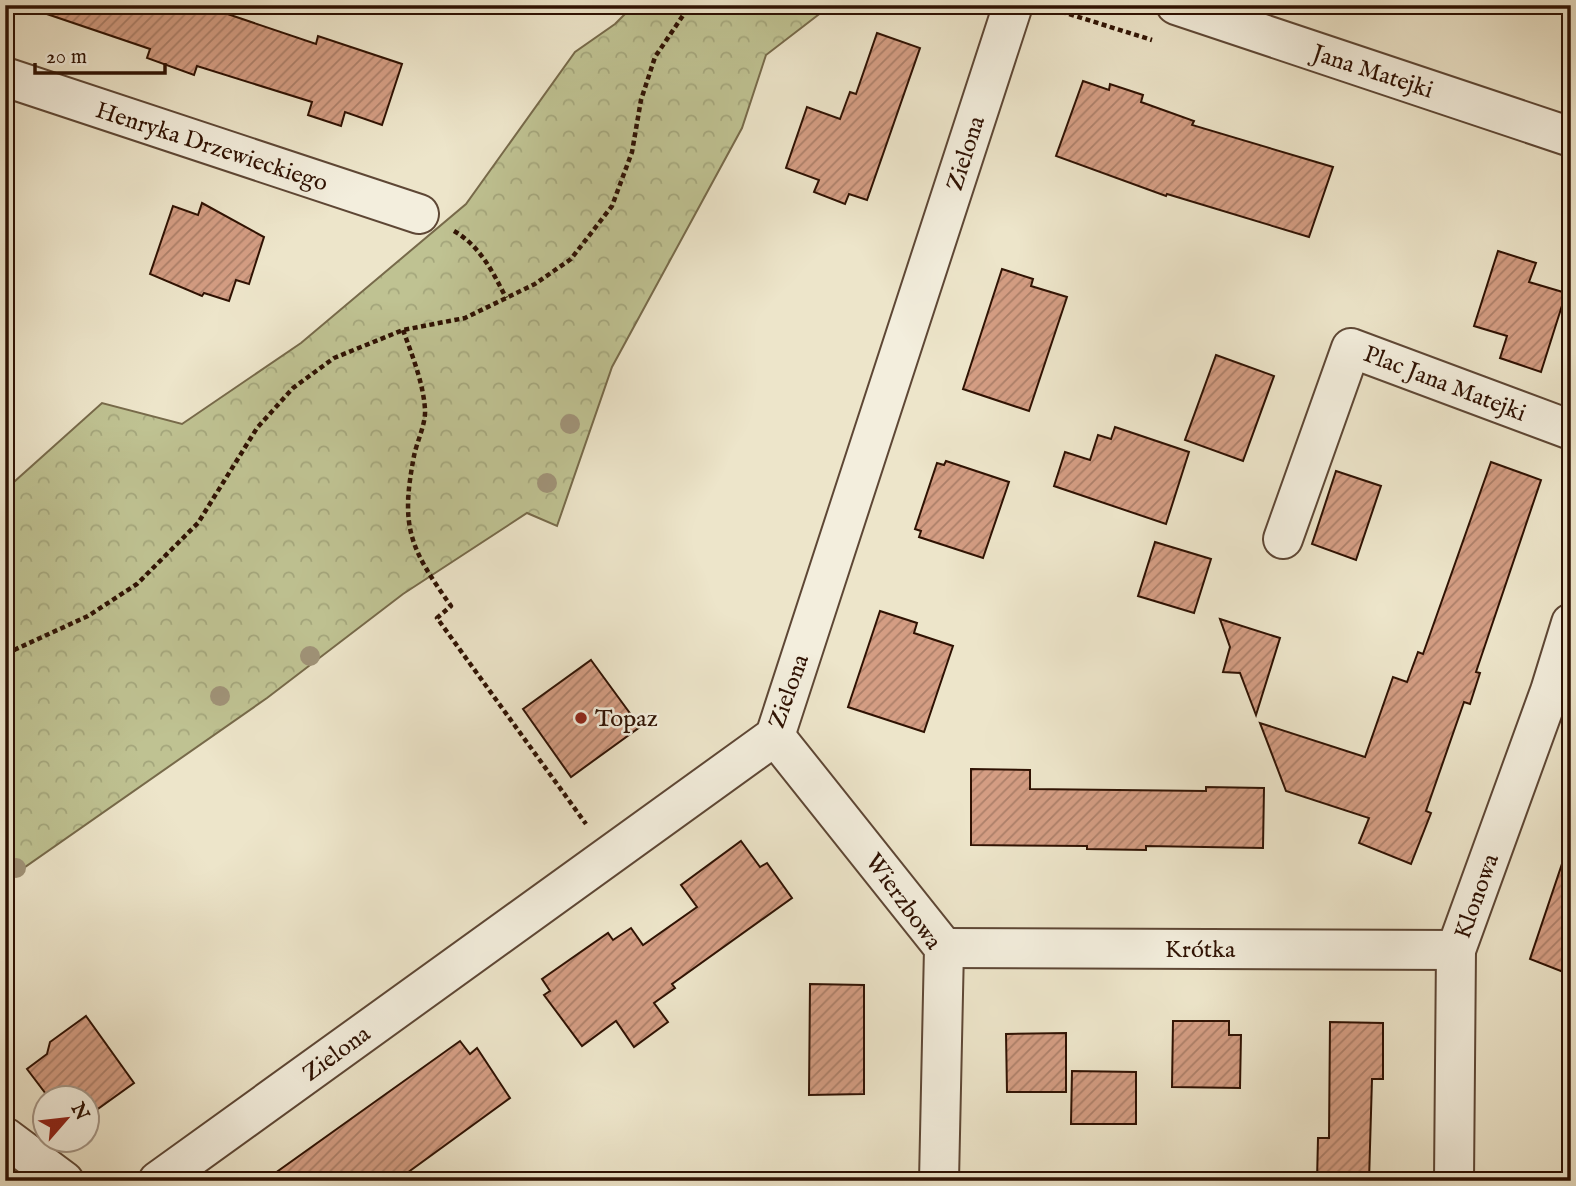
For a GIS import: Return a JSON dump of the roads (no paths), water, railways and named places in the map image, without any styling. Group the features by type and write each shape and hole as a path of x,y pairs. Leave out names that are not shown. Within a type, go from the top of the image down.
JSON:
{"street":[{"name":"Zielona","path":"158,1181 775,736 1013,5"},
{"name":"Jana Matejki","path":"1176,5 1571,136"},
{"name":"Henryka Drzewieckiego","path":"5,77 419,214"},
{"name":"Plac Jana Matejki","path":"1283,539 1351,348 1571,430"},
{"name":"Klonowa","path":"1454,1181 1456,950 1560,695 1571,623"},
{"name":"Wierzbowa","path":"775,736 944,948 939,1181"},
{"name":"Krótka","path":"944,948 1456,950"},
{"path":"5,1137 64,1181"}],"place":[{"name":"Topaz","path":"581,718"}]}
